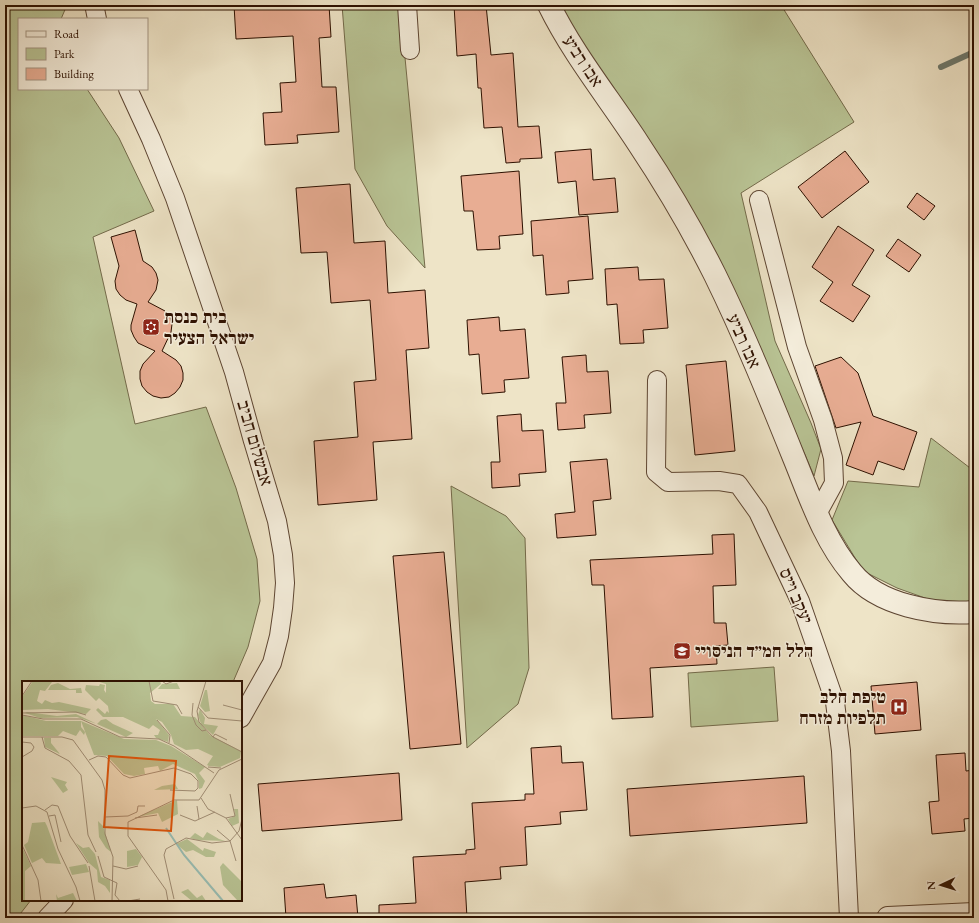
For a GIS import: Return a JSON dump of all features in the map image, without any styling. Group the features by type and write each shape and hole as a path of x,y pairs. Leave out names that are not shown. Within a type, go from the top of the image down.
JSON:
{"street":[{"path":"96,5 97,18"},
{"path":"407,5 410,50"},
{"name":"אבו רביע","path":"549,5 572,47 639,144 684,217 715,275 758,372 823,528 851,572 864,586 885,598 906,606 936,610 974,612"},
{"name":"אבשלום חביב","path":"128,90 152,139 164,170 234,372 277,521 283,555 284,583 283,608 279,636 272,663 242,716"},
{"path":"758,200 796,347 823,420 833,458 834,483 817,514"},
{"name":"יעקב וייס","path":"657,380 656,472 668,482 719,481 738,484 758,512 800,601 835,702 841,751 849,918"},
{"path":"47,918 63,901"},
{"path":"888,918 974,914"}],"green space":[{"path":"5,5 67,5 61,18 18,18 18,90 88,90 119,138 154,211 93,237 135,424 206,407 236,488 257,559 260,601 248,647 233,681 22,681 22,901 30,901 17,918 5,918"},
{"path":"342,5 400,5 425,268 387,226 355,169"},
{"path":"559,5 781,5 854,122 741,193 775,341 821,449 814,476 743,310"},
{"path":"931,438 974,471 974,602 939,603 897,588 863,571 832,520 848,481 919,487"},
{"path":"451,486 506,516 525,538 529,668 518,704 467,748"},
{"path":"774,667 778,721 691,727 688,673"}],"building":[{"path":"234,5 329,5 331,37 319,38 322,87 336,87 339,132 297,135 298,143 265,145 263,113 282,112 280,83 296,82 293,36 236,39"},
{"path":"454,5 486,5 491,55 513,53 518,127 539,126 542,158 520,159 520,162 506,163 502,127 484,128 481,88 478,88 476,54 457,56"},
{"path":"591,149 593,180 615,178 618,212 579,215 576,181 558,183 555,152"},
{"path":"845,151 869,182 822,218 798,187"},
{"path":"519,171 523,234 499,236 500,249 477,250 473,211 464,211 461,176"},
{"path":"350,184 354,243 385,241 388,293 425,290 429,348 406,350 412,439 373,442 377,500 318,505 314,441 358,437 354,382 376,380 370,300 331,303 327,252 301,253 296,188"},
{"path":"917,193 935,206 924,220 907,207"},
{"path":"588,216 593,279 568,281 569,293 546,295 543,255 533,256 531,221"},
{"path":"838,226 874,250 852,285 870,296 853,322 820,301 833,282 812,267"},
{"path":"135,230 143,261 152,267 158,280 156,290 148,302 165,311 170,317 172,324 171,332 162,351 176,360 181,366 183,373 183,380 180,387 169,397 161,398 153,396 142,386 140,371 143,364 155,351 138,343 134,337 131,330 131,325 137,304 126,300 116,289 115,281 119,266 111,237"},
{"path":"898,239 921,255 909,272 886,256"},
{"path":"638,267 639,280 664,279 668,328 643,330 644,343 620,344 617,304 607,305 605,269"},
{"path":"499,317 500,331 525,329 529,378 504,380 505,392 482,394 479,354 469,355 467,320"},
{"path":"586,355 587,372 608,371 611,413 584,415 585,428 558,430 556,403 566,403 562,357"},
{"path":"841,357 858,373 873,416 917,432 904,470 878,461 873,475 846,465 861,422 836,428 815,366"},
{"path":"726,361 735,451 695,455 686,365"},
{"path":"521,414 522,431 543,430 546,472 519,474 520,486 492,488 491,462 500,462 497,416"},
{"path":"607,459 611,499 593,501 596,535 557,538 555,514 575,512 570,462"},
{"path":"734,534 736,585 713,586 714,623 726,623 728,645 716,646 717,664 650,668 653,717 612,719 604,585 592,585 590,560 713,554 712,535"},
{"path":"444,552 461,744 410,749 393,556"},
{"path":"917,682 921,730 875,734 871,686"},
{"path":"561,746 562,763 583,762 587,810 560,812 561,824 525,827 527,865 500,867 501,879 465,882 467,918 379,918 379,905 416,903 413,857 466,854 466,850 475,849 472,803 525,800 525,794 534,794 531,748"},
{"path":"965,753 966,771 974,770 974,818 964,819 965,831 932,834 929,802 939,801 936,755"},
{"path":"399,773 402,820 262,831 258,784"},
{"path":"804,776 807,823 630,836 627,789"},
{"path":"324,884 326,898 356,895 358,918 286,918 284,888"}],"waterway":[{"path":"941,67 974,52"}],"place":[{"name":"בית כנסת ישראל הצעיר","path":"151,327"},
{"name":"הלל חמ״ד הניסויי","path":"682,651"},
{"name":"טיפת חלב תלפיות מזרח","path":"899,707"}]}
